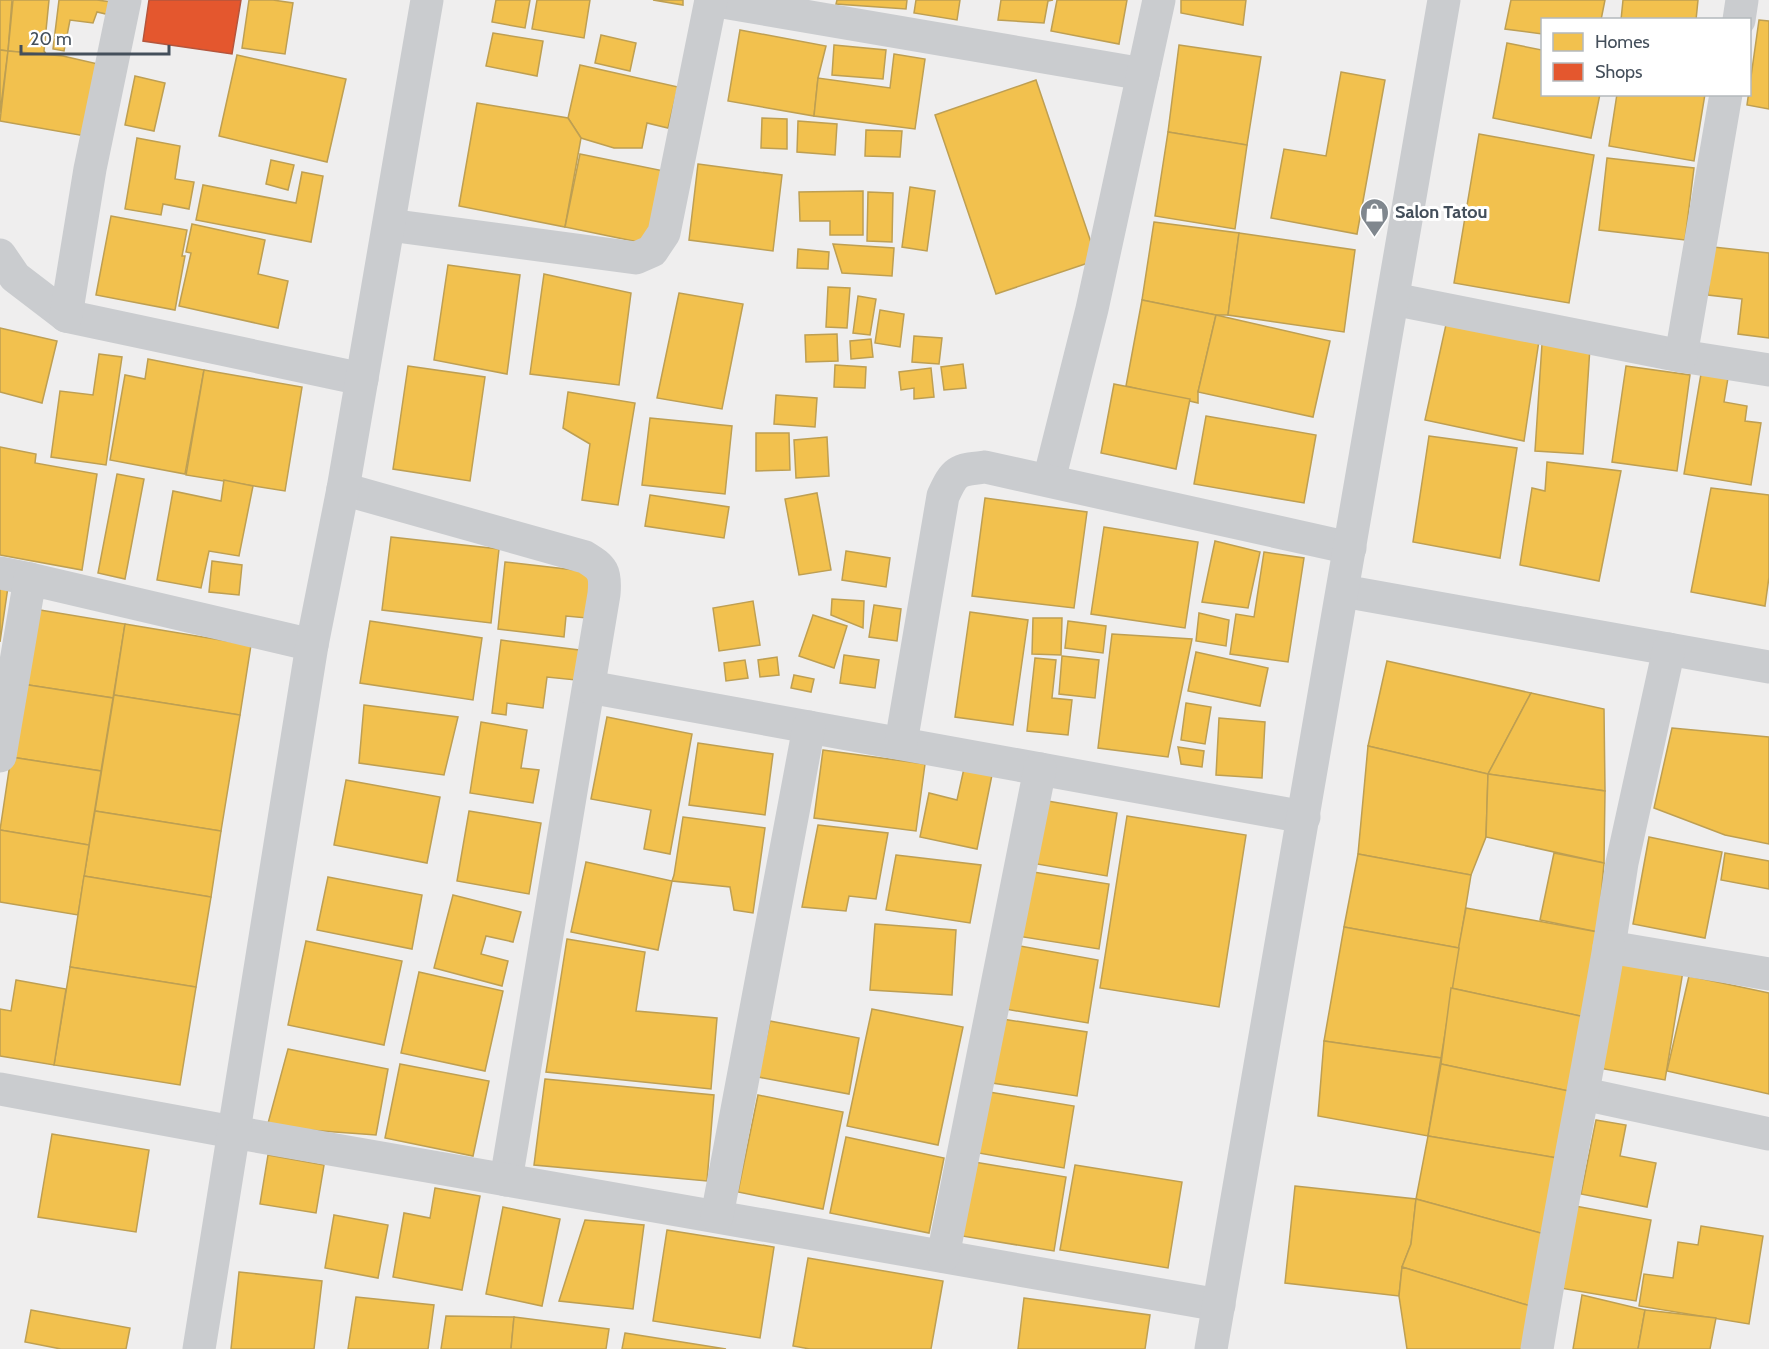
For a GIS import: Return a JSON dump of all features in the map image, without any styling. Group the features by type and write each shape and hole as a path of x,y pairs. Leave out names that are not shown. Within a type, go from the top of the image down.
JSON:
{"street":[{"path":"66,316 90,169 125,0"},
{"path":"199,1349 312,645 343,489 428,0"},
{"path":"389,225 636,258 652,251 664,233 711,0 1143,74"},
{"path":"1049,480 1092,309 1160,0"},
{"path":"1211,1349 1444,0"},
{"path":"1739,18 1742,0"},
{"path":"1681,356 1726,96"},
{"path":"0,255 15,277 66,316 362,379"},
{"path":"1393,299 1681,356 1769,370"},
{"path":"901,743 943,496 952,476 964,469 986,467 1350,548"},
{"path":"343,489 585,557 600,566 605,579 506,1180"},
{"path":"0,756 15,576 312,645"},
{"path":"1343,591 1769,667"},
{"path":"1537,1349 1569,1160 1584,1094 1622,863 1669,649"},
{"path":"589,687 1304,817"},
{"path":"717,1216 809,727"},
{"path":"942,1256 1040,769"},
{"path":"1609,947 1769,974"},
{"path":"0,1089 1219,1305"},
{"path":"1584,1094 1769,1134"}],"building: Homes":[{"path":"0,0 12,0 8,51 0,50"},
{"path":"13,0 49,0 44,51 47,55 8,51"},
{"path":"59,0 112,2 110,15 97,12 93,23 70,20 64,51 53,49"},
{"path":"249,0 293,3 285,54 242,48"},
{"path":"496,0 530,0 525,28 492,22"},
{"path":"537,0 590,0 584,38 532,29"},
{"path":"653,0 683,0 683,5"},
{"path":"837,0 907,0 906,9 836,4"},
{"path":"916,0 960,0 957,20 914,13"},
{"path":"1001,0 1053,0 1048,1 1044,23 998,20"},
{"path":"1057,0 1127,0 1119,44 1051,31"},
{"path":"1181,0 1246,0 1243,25 1181,13"},
{"path":"1511,0 1605,0 1601,18 1541,18 1541,34 1505,29"},
{"path":"1623,0 1698,0 1696,18 1621,18"},
{"path":"1759,20 1769,21 1769,109 1747,105 1748,96 1751,96 1751,77"},
{"path":"740,30 826,46 818,78 814,116 728,101"},
{"path":"493,33 543,41 537,76 486,66"},
{"path":"601,35 636,43 630,71 595,63"},
{"path":"1507,43 1541,50 1541,96 1600,96 1591,138 1493,118"},
{"path":"834,45 886,50 883,79 832,75"},
{"path":"1179,45 1261,57 1247,145 1168,132"},
{"path":"0,50 8,51 0,113"},
{"path":"8,51 63,56 98,64 85,136 0,121"},
{"path":"894,54 925,59 915,129 814,116 818,78 890,88"},
{"path":"237,55 346,79 327,162 219,136"},
{"path":"580,65 678,87 668,128 647,123 642,148 614,148 581,138 568,118"},
{"path":"1341,72 1385,80 1357,234 1271,218 1284,149 1326,156"},
{"path":"135,76 165,83 154,131 125,125"},
{"path":"1036,80 1097,260 996,294 935,115"},
{"path":"1617,96 1705,96 1694,161 1609,146"},
{"path":"477,103 568,118 581,138 565,227 459,206"},
{"path":"762,118 787,119 787,149 761,148"},
{"path":"798,121 837,124 835,155 797,152"},
{"path":"866,130 902,131 900,157 865,156"},
{"path":"1168,132 1247,145 1235,229 1155,216"},
{"path":"1479,134 1594,155 1569,303 1454,283"},
{"path":"137,138 180,146 175,179 194,182 189,209 163,204 161,215 125,209"},
{"path":"580,154 664,171 648,244 565,227"},
{"path":"1607,158 1694,168 1685,240 1599,230"},
{"path":"271,160 294,165 288,190 266,184"},
{"path":"698,164 782,175 773,251 689,240"},
{"path":"302,172 323,176 311,242 196,220 203,185 296,203"},
{"path":"910,187 935,191 927,251 902,247"},
{"path":"863,191 863,235 830,235 830,221 800,221 799,192"},
{"path":"868,192 893,193 892,242 867,241"},
{"path":"111,216 187,230 182,256 185,256 175,310 96,295"},
{"path":"1154,222 1239,233 1228,315 1216,315 1142,300"},
{"path":"192,224 265,240 258,274 288,281 278,328 179,306 191,253 186,252"},
{"path":"1239,233 1355,250 1344,332 1228,315"},
{"path":"833,244 894,248 892,276 842,273"},
{"path":"1713,247 1769,253 1769,338 1738,334 1742,299 1708,295"},
{"path":"798,249 829,252 828,269 797,268"},
{"path":"448,265 520,275 507,374 434,360"},
{"path":"544,274 631,293 619,385 530,374"},
{"path":"828,287 850,288 847,328 826,327"},
{"path":"679,293 743,304 722,409 657,398"},
{"path":"858,296 876,299 870,335 853,333"},
{"path":"1142,300 1216,315 1198,392 1198,403 1126,386"},
{"path":"880,310 904,314 900,347 875,343"},
{"path":"1216,315 1330,341 1313,417 1198,392"},
{"path":"1447,320 1540,334 1524,441 1425,420"},
{"path":"0,328 57,341 42,403 0,392"},
{"path":"837,334 838,361 806,362 805,335"},
{"path":"914,336 942,338 939,364 912,362"},
{"path":"871,339 873,357 851,359 850,341"},
{"path":"1542,344 1590,347 1583,454 1535,451"},
{"path":"99,354 122,357 106,465 51,457 60,391 93,395"},
{"path":"148,359 204,370 185,474 110,460 125,375 145,379"},
{"path":"963,364 966,388 944,390 941,367"},
{"path":"835,365 866,367 865,388 834,387"},
{"path":"408,366 485,377 470,481 393,469"},
{"path":"1626,366 1690,375 1677,471 1612,462"},
{"path":"931,368 934,397 914,399 914,388 901,390 899,372"},
{"path":"1702,368 1729,372 1724,402 1747,406 1745,421 1761,423 1751,485 1684,474"},
{"path":"204,370 302,387 285,491 186,475"},
{"path":"1114,384 1190,399 1176,469 1101,453"},
{"path":"568,392 635,403 618,505 582,500 590,444 563,428"},
{"path":"776,395 817,398 815,427 774,424"},
{"path":"1206,416 1316,435 1304,503 1194,484"},
{"path":"650,418 732,426 725,494 642,485"},
{"path":"756,433 789,433 790,470 756,471"},
{"path":"1429,436 1517,448 1500,558 1413,542"},
{"path":"827,437 829,476 796,478 794,440"},
{"path":"0,447 36,454 35,463 97,474 82,570 0,555"},
{"path":"1547,462 1621,471 1599,581 1520,565 1532,488 1545,491"},
{"path":"117,474 144,479 125,579 98,573"},
{"path":"224,480 253,486 239,556 209,551 201,588 157,580 173,491 221,501"},
{"path":"1711,488 1769,495 1769,577 1765,606 1691,592"},
{"path":"817,493 831,570 799,575 785,499"},
{"path":"650,495 729,507 724,538 645,526"},
{"path":"985,498 1087,512 1074,608 972,596"},
{"path":"1104,527 1198,542 1185,628 1091,614"},
{"path":"391,537 499,549 491,623 382,610"},
{"path":"1215,541 1260,552 1248,608 1202,602"},
{"path":"846,551 890,558 886,587 842,580"},
{"path":"1264,552 1304,558 1288,662 1230,654 1236,614 1254,617"},
{"path":"212,561 242,565 239,595 209,592"},
{"path":"505,562 592,572 587,618 566,616 564,637 498,629"},
{"path":"0,579 9,580 0,642"},
{"path":"832,599 864,601 863,628 831,615"},
{"path":"753,601 760,645 719,651 713,608"},
{"path":"874,605 901,609 897,641 869,637"},
{"path":"34,609 125,624 113,698 22,684"},
{"path":"970,612 1028,620 1013,725 955,717"},
{"path":"1199,613 1229,620 1226,646 1196,641"},
{"path":"813,615 847,626 834,668 799,656"},
{"path":"1033,618 1062,618 1061,655 1032,654"},
{"path":"370,621 482,638 473,700 360,683"},
{"path":"1068,621 1106,626 1103,653 1065,648"},
{"path":"125,624 251,645 240,715 114,695"},
{"path":"1112,634 1192,639 1168,757 1098,748"},
{"path":"501,640 579,650 576,680 547,677 543,708 507,703 506,715 492,713"},
{"path":"1196,652 1268,668 1260,706 1188,691"},
{"path":"844,655 879,660 875,688 840,683"},
{"path":"1062,656 1099,660 1095,698 1059,694"},
{"path":"777,657 779,675 760,677 758,660"},
{"path":"1035,658 1056,660 1052,698 1072,700 1068,735 1027,731"},
{"path":"745,660 748,678 726,681 724,663"},
{"path":"1387,661 1531,693 1488,774 1368,746"},
{"path":"794,675 814,679 811,692 791,688"},
{"path":"22,684 113,698 101,771 11,757"},
{"path":"1531,693 1604,709 1605,791 1488,774"},
{"path":"114,695 240,715 221,831 95,811"},
{"path":"1186,703 1211,707 1205,744 1181,740"},
{"path":"364,705 458,717 444,775 359,763"},
{"path":"607,717 692,734 670,854 644,849 651,810 591,799"},
{"path":"1219,718 1265,722 1262,778 1216,775"},
{"path":"481,722 527,730 521,768 539,770 533,803 470,793"},
{"path":"1672,728 1769,737 1769,844 1725,835 1654,808"},
{"path":"698,743 773,754 765,815 689,805"},
{"path":"1368,746 1488,774 1486,837 1471,875 1358,854"},
{"path":"1178,747 1204,751 1202,767 1181,764"},
{"path":"823,750 925,764 916,831 814,818"},
{"path":"11,757 101,771 89,845 0,830"},
{"path":"965,764 993,770 977,849 920,837 929,793 957,800"},
{"path":"1488,774 1605,791 1604,863 1486,837"},
{"path":"346,780 440,797 427,863 334,845"},
{"path":"1042,800 1117,813 1107,876 1031,863"},
{"path":"95,811 221,831 211,897 84,876"},
{"path":"469,811 541,823 529,894 457,881"},
{"path":"1127,816 1246,835 1219,1007 1100,988"},
{"path":"683,817 765,828 753,913 734,910 730,887 672,881"},
{"path":"818,825 888,833 876,899 849,896 846,911 802,907"},
{"path":"0,830 89,845 78,915 0,902"},
{"path":"1649,837 1722,852 1705,938 1633,924"},
{"path":"1554,853 1604,863 1598,932 1540,920"},
{"path":"1725,853 1769,861 1769,889 1721,880"},
{"path":"1358,854 1471,875 1459,948 1344,927"},
{"path":"896,855 981,865 970,923 886,910"},
{"path":"586,862 672,881 658,950 571,932"},
{"path":"1027,871 1109,884 1099,949 1017,936"},
{"path":"84,876 211,897 196,987 70,967"},
{"path":"328,877 422,895 412,949 317,930"},
{"path":"453,895 521,912 513,942 486,936 481,954 508,961 502,986 434,968"},
{"path":"1466,908 1598,932 1594,1019 1451,988"},
{"path":"875,924 956,930 952,995 870,990"},
{"path":"1344,927 1459,948 1441,1058 1324,1041"},
{"path":"567,939 645,952 636,1011 717,1018 711,1089 546,1072"},
{"path":"306,941 402,961 384,1045 288,1025"},
{"path":"1015,945 1098,960 1088,1023 1005,1009"},
{"path":"1611,958 1683,971 1665,1080 1593,1067"},
{"path":"70,967 196,987 180,1085 54,1065"},
{"path":"419,972 503,991 485,1071 401,1053"},
{"path":"1689,976 1769,993 1769,1094 1667,1071"},
{"path":"16,980 66,989 54,1065 0,1056 0,1009 11,1011"},
{"path":"1451,988 1594,1019 1578,1093 1441,1064"},
{"path":"872,1009 963,1027 938,1145 847,1126"},
{"path":"996,1018 1087,1032 1077,1096 986,1082"},
{"path":"770,1021 859,1038 849,1094 758,1077"},
{"path":"1324,1041 1441,1058 1428,1136 1318,1116"},
{"path":"288,1049 388,1069 376,1135 267,1127"},
{"path":"400,1064 489,1081 473,1156 385,1138"},
{"path":"1441,1064 1578,1093 1563,1159 1428,1136"},
{"path":"545,1079 714,1095 707,1181 534,1165"},
{"path":"983,1091 1074,1106 1064,1168 973,1152"},
{"path":"758,1095 843,1112 823,1209 738,1192"},
{"path":"1596,1120 1626,1125 1620,1156 1656,1163 1647,1207 1581,1194"},
{"path":"52,1134 149,1150 136,1232 38,1217"},
{"path":"1428,1136 1563,1159 1548,1235 1416,1199"},
{"path":"846,1137 944,1158 929,1233 830,1213"},
{"path":"268,1155 324,1165 316,1213 260,1204"},
{"path":"974,1162 1066,1177 1054,1251 962,1236"},
{"path":"1075,1165 1182,1182 1168,1268 1060,1250"},
{"path":"1295,1186 1416,1199 1411,1244 1402,1267 1399,1296 1285,1283"},
{"path":"435,1188 480,1196 462,1290 393,1277 404,1213 430,1218"},
{"path":"1416,1199 1548,1235 1537,1308 1402,1267 1411,1244"},
{"path":"1575,1206 1651,1220 1636,1301 1560,1288"},
{"path":"503,1207 560,1219 542,1306 486,1294"},
{"path":"334,1215 388,1225 378,1278 325,1268"},
{"path":"585,1220 644,1225 633,1309 559,1301"},
{"path":"1701,1226 1763,1236 1749,1324 1639,1306 1644,1274 1673,1278 1678,1242 1698,1245"},
{"path":"667,1230 774,1247 760,1338 653,1321"},
{"path":"808,1258 943,1281 931,1349 810,1349 793,1346"},
{"path":"1402,1267 1537,1308 1531,1349 1407,1349 1399,1296"},
{"path":"239,1272 322,1281 314,1349 231,1349"},
{"path":"1582,1295 1645,1310 1638,1349 1573,1349"},
{"path":"356,1297 434,1305 428,1349 348,1349"},
{"path":"1024,1298 1150,1315 1145,1349 1018,1349"},
{"path":"31,1310 130,1328 126,1349 61,1349 25,1342"},
{"path":"1645,1310 1716,1318 1710,1349 1638,1349"},
{"path":"446,1316 514,1317 511,1349 441,1349"},
{"path":"514,1317 609,1329 606,1349 511,1349"},
{"path":"625,1333 726,1349 622,1349"}],"building: Shops":[{"path":"149,0 241,0 232,54 143,41"}],"place":[{"name":"Salon Tatou","path":"1374,238"}]}
